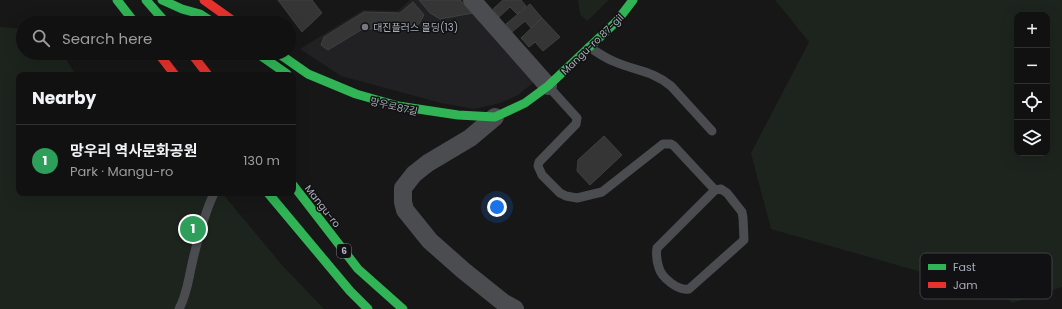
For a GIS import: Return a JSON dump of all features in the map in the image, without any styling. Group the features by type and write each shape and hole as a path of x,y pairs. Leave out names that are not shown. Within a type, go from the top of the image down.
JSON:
{"street":[{"path":"117,0 130,16"},
{"path":"146,0 160,16"},
{"path":"162,0 203,16"},
{"path":"204,0 226,16"},
{"path":"472,0 548,86"},
{"name":"Mangu-ro 87-gil","path":"288,60 308,74 356,94 398,106 458,115 495,117 525,103 548,86 617,21 633,0"},
{"path":"163,60 173,72"},
{"path":"196,60 206,72"},
{"path":"267,60 285,72"},
{"path":"467,127 474,126 495,117"},
{"path":"495,117 470,138 428,163 414,174 403,188 403,202 405,210 430,241 464,271 504,303 515,309"},
{"name":"Mangu-ro","path":"296,189 358,269 403,309"},
{"name":"6","path":"271,196 350,291 368,309"}],"lane":[{"path":"589,47 614,62 664,80 712,131"},
{"path":"548,86 577,118 576,124 539,162 538,166 542,175 560,193 577,198 602,192 663,144 667,143 674,146 715,190"},
{"path":"720,189 727,193 742,212 744,240 689,289 682,289 672,284 661,272 659,268 657,248 715,190 720,189"},
{"path":"179,309 185,298 192,264 209,203 212,196"}],"shaded area":[{"path":"410,0 464,0 482,20 480,23 534,82 518,95 500,103 474,109 441,103 341,76 300,49 363,10 398,11"},
{"path":"578,0 609,0 587,21 580,14"},
{"path":"775,0 1062,0 1062,287 1052,290 1052,253 920,253 920,271 918,271 771,229 751,153 809,42"},
{"path":"0,27 16,28 16,60 66,60 74,72 16,72 16,196 224,196 282,265 324,309 0,309"},
{"path":"1008,299 1024,299 1012,303"}],"building":[{"path":"278,0 312,0 322,13 302,32 296,24 296,16 290,16"},
{"path":"419,0 460,0 473,13 440,19 430,13"},
{"path":"503,0 521,0 526,6 517,14 510,7 499,17 493,9"},
{"name":"대진플러스 몰딩(13)","path":"413,2 424,15 419,24 361,30 328,50 321,45 324,37 364,12 400,13"},
{"path":"530,4 542,18 531,28 525,21 512,32 506,24"},
{"path":"542,18 560,37 543,51 535,42 529,47 521,38"},
{"path":"604,136 622,155 590,185 577,171 578,160"}],"traffic: fast":[{"path":"117,0 130,16"},
{"path":"146,0 160,16"},
{"path":"162,0 203,16"},
{"path":"288,60 308,74 356,94 398,106 458,115 495,117 525,103 548,86 617,21 633,0"},
{"path":"267,60 284,72"},
{"path":"296,189 358,269 403,309"},
{"path":"271,196 350,291 368,309"}],"traffic: jam":[{"path":"204,0 226,16"},
{"path":"163,60 173,72"},
{"path":"196,60 206,72"}],"place":[{"name":"대진플러스 몰딩(13)","path":"365,27"},
{"name":"망우리 역사문화공원","path":"193,229"}]}
